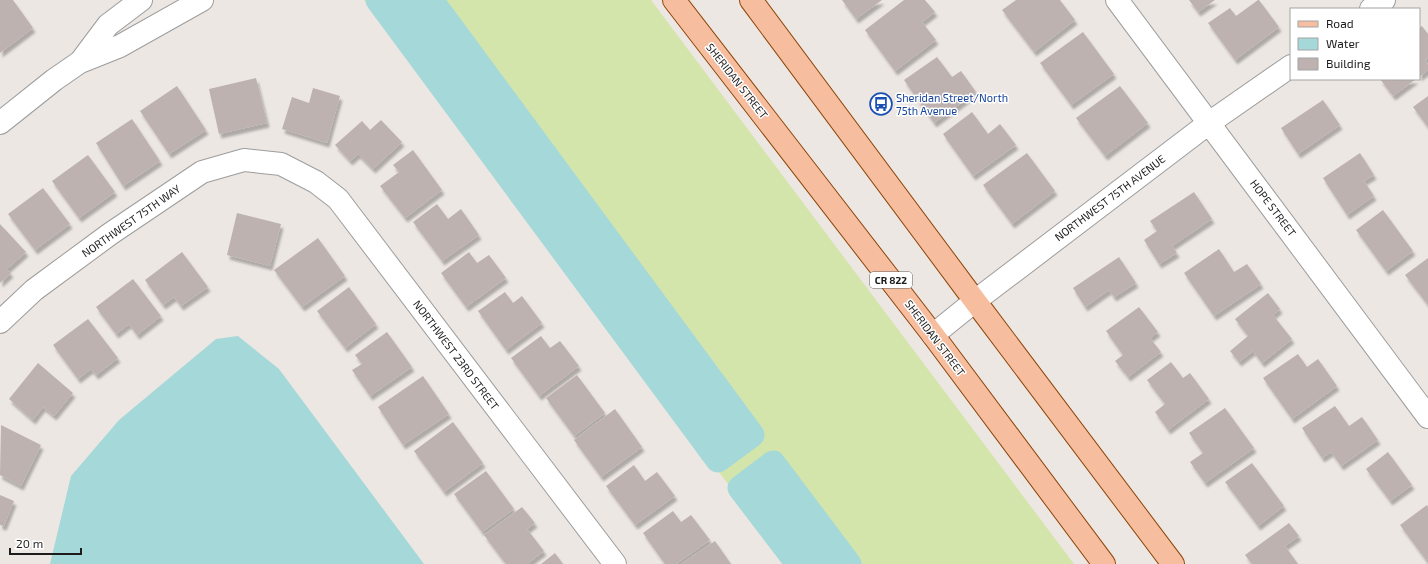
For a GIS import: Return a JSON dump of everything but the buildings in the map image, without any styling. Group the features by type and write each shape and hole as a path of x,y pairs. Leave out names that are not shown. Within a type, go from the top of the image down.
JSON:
{"main road":[{"name":"SHERIDAN STREET","path":"674,0 933,335 1104,564"},
{"path":"751,0 1173,564"}],"street":[{"path":"80,62 108,25 141,0"},
{"path":"0,123 54,80 80,62 120,46 202,0"},
{"name":"HOPE STREET","path":"1117,0 1428,417"},
{"path":"1372,8 1384,0"},
{"name":"NORTHWEST 75TH AVENUE","path":"933,335 975,301 1209,123 1290,67"},
{"name":"NORTHWEST 75TH WAY","path":"0,322 34,290 110,234 202,172 244,160 281,164"},
{"name":"NORTHWEST 23RD STREET","path":"281,164 316,182 338,200 615,564"}],"green space":[{"path":"364,0 651,0 1074,564 788,564"}],"water":[{"path":"378,0 431,0 752,435 718,460"},
{"path":"238,336 279,369 424,564 50,564 71,476 119,420 216,339"},
{"path":"773,463 849,564 798,564 740,488"}],"waterway":[{"path":"378,0 718,460 752,435 431,0"},
{"path":"798,564 740,488 773,463 849,564"}],"place":[{"name":"Sheridan Street/North 75th Avenue","path":"881,104"}]}
